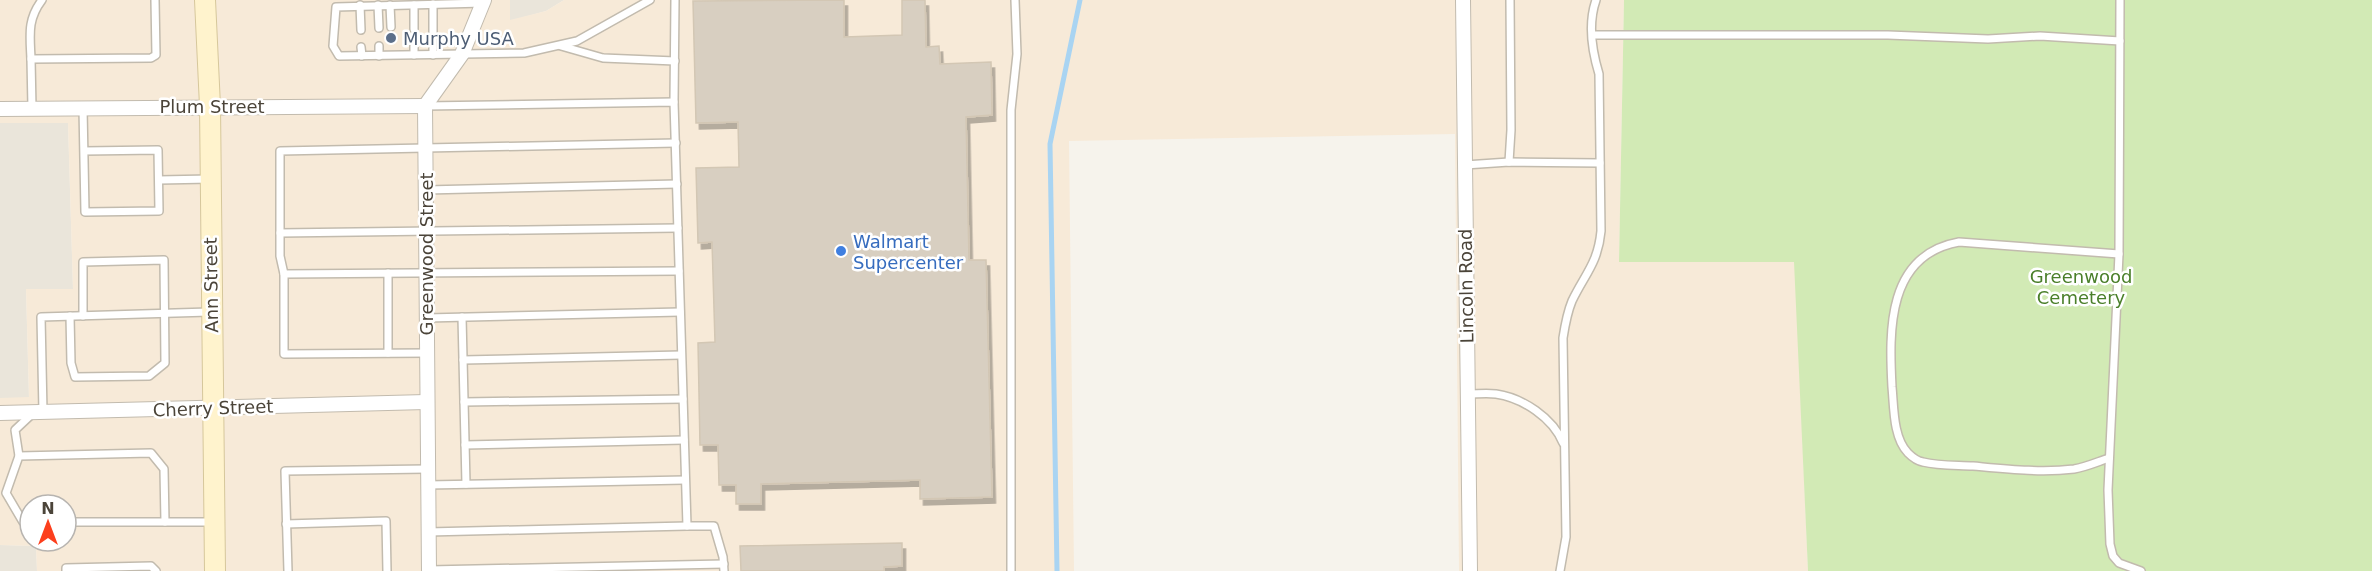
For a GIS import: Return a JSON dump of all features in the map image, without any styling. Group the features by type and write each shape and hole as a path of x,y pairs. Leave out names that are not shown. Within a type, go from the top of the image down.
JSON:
{"main road":[{"name":"Ann Street","path":"205,0 210,106 215,571"}],"street":[{"name":"Lincoln Road","path":"1463,0 1470,571"},
{"path":"425,106 462,54 484,1"},
{"name":"Plum Street","path":"0,109 425,106"},
{"name":"Greenwood Street","path":"425,106 429,571"},
{"name":"Cherry Street","path":"0,413 426,402"}],"lane":[{"path":"32,108 30,25 33,11 42,0"},
{"path":"30,59 151,58 156,55 155,0"},
{"path":"484,1 336,7 333,46 339,56 524,53 577,41 651,0"},
{"path":"675,0 674,102 687,526"},
{"path":"1011,571 1010,168 1011,110 1017,54 1015,0"},
{"path":"1509,162 1511,130 1510,0"},
{"path":"1560,571 1566,537 1565,321 1572,300 1594,263 1600,243 1599,74 1594,57 1592,10 1596,0"},
{"path":"2120,0 2120,254 2109,458 2110,544 2113,556 2120,563 2141,571"},
{"path":"433,4 434,55"},
{"path":"360,5 361,30"},
{"path":"378,5 379,28"},
{"path":"390,5 391,27"},
{"path":"414,5 414,28"},
{"path":"1593,35 1887,35 1988,39 2040,36 2120,41"},
{"path":"392,45 392,56"},
{"path":"559,45 603,58 675,61"},
{"path":"379,46 379,56"},
{"path":"414,46 414,55"},
{"path":"361,47 362,56"},
{"path":"425,106 674,102"},
{"path":"83,108 85,212 159,211 158,150 84,151"},
{"path":"427,353 284,354 284,274 280,256 280,151 676,143"},
{"path":"1465,165 1509,162 1600,163"},
{"path":"159,180 210,179"},
{"path":"426,190 677,184"},
{"path":"280,233 678,228"},
{"path":"2109,458 2083,467 2052,470 1920,462 1904,449 1899,439 1893,404 1891,331 1897,297 1910,271 1923,256 1941,246 1959,242 2120,254"},
{"path":"70,316 71,363 75,377 149,376 165,363 164,260 83,262 83,316"},
{"path":"284,274 679,272"},
{"path":"388,273 388,353"},
{"path":"18,513 6,493 19,456 15,430 38,412 41,317 212,312"},
{"path":"427,318 680,312"},
{"path":"462,317 466,484"},
{"path":"463,360 681,355"},
{"path":"1468,394 1492,393 1522,403 1546,420 1557,432 1564,446"},
{"path":"464,402 682,399"},
{"path":"465,445 684,440"},
{"path":"19,456 151,453 164,469 165,522"},
{"path":"288,571 285,471 427,469"},
{"path":"427,485 685,480"},
{"path":"286,524 386,521 387,571"},
{"path":"78,522 214,522"},
{"path":"428,532 714,526 724,568 429,571"},
{"path":"66,571 66,568 151,566 156,571"}],"shaded area":[{"path":"0,0 510,0 510,20 546,11 564,0 1624,0 1619,262 1795,262 1808,571 1459,571 1455,134 1069,141 1074,571 37,571 36,553 78,553 78,493 18,493 18,546 0,545 0,398 29,397 26,289 73,289 68,123 0,123"},
{"path":"510,0 564,0 546,11 510,21"},
{"path":"0,123 68,123 73,289 26,289 29,398 0,398"},
{"path":"0,545 18,546 18,553 36,553 37,571 0,571"}],"green space":[{"name":"Greenwood Cemetery","path":"1624,0 2372,0 2372,571 1808,571 1794,262 1619,262"}],"building":[{"name":"Walmart Supercenter","path":"844,0 844,37 902,35 902,0 925,0 926,47 939,46 940,64 991,62 992,115 966,117 969,260 986,260 992,497 920,499 920,480 761,484 761,504 736,504 736,485 719,485 718,445 700,445 698,343 715,342 712,242 698,243 696,168 739,167 738,122 696,123 693,1"},
{"path":"902,543 902,566 884,567 884,571 741,571 740,546"}],"waterway":[{"path":"1057,571 1050,144 1080,0"}],"place":[{"name":"Murphy USA","path":"391,38"},
{"name":"Walmart Supercenter","path":"841,251"}]}
